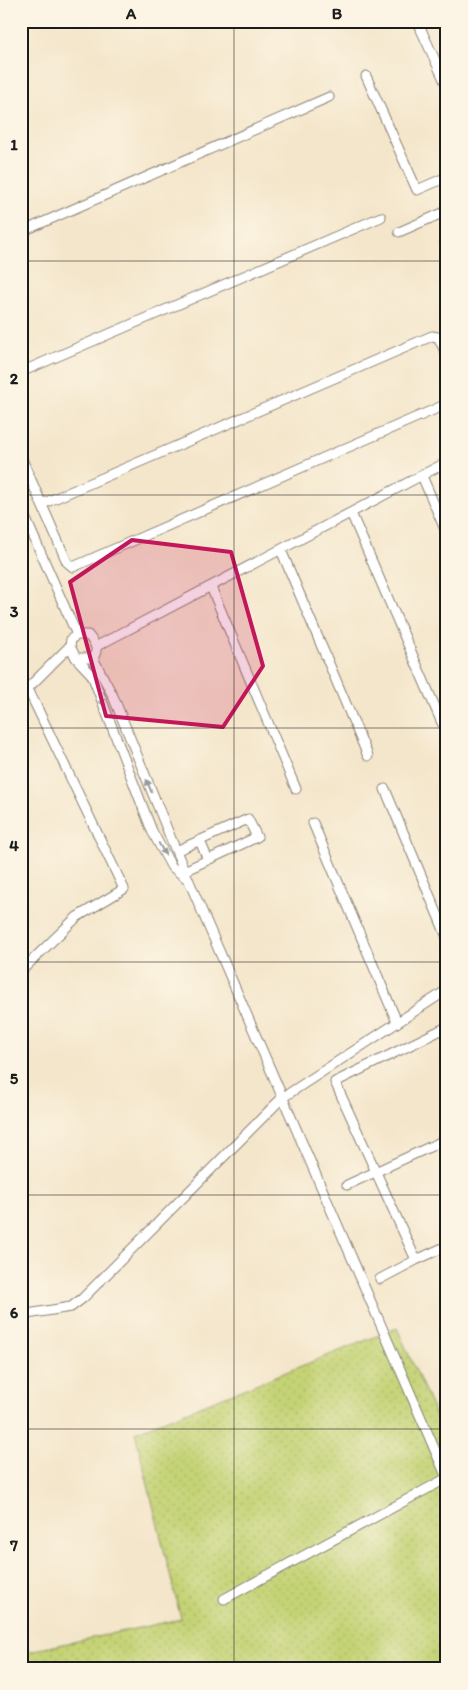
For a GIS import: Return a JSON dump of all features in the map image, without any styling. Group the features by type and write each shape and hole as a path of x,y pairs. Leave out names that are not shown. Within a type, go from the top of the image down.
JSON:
{"street":[{"path":"418,21 447,86"},
{"path":"366,76 417,190 447,177"},
{"path":"21,232 329,97"},
{"path":"399,232 447,211"},
{"path":"21,372 381,217"},
{"path":"447,242 445,243 447,246"},
{"path":"42,504 432,336 438,337 447,355"},
{"path":"21,457 67,562 73,566 447,404"},
{"path":"97,646 447,462"},
{"path":"422,476 447,534"},
{"path":"21,508 78,635"},
{"path":"352,513 442,723"},
{"path":"281,550 368,756"},
{"path":"210,587 296,789"},
{"path":"93,658 97,653 97,646 88,635 78,635 71,639 70,646 76,658 92,675 152,831 171,866 186,875"},
{"path":"21,971 77,917 124,889 24,692 70,646"},
{"path":"76,658 93,658"},
{"path":"93,658 113,696 186,875 447,1478 224,1599"},
{"path":"385,789 447,937"},
{"path":"176,851 248,819 257,837 208,860 186,875"},
{"path":"313,823 397,1022"},
{"path":"200,840 208,860"},
{"path":"21,1316 71,1307 83,1298 282,1098 446,992"},
{"path":"416,1260 335,1082 447,1027"},
{"path":"347,1185 447,1139"},
{"path":"380,1279 447,1246"}],"highlighted area":[{"path":"132,540 231,552 263,666 223,727 106,716 70,582"}],"green space":[{"path":"397,1328 447,1441 447,1669 21,1669 21,1653 181,1619 135,1432"}]}
